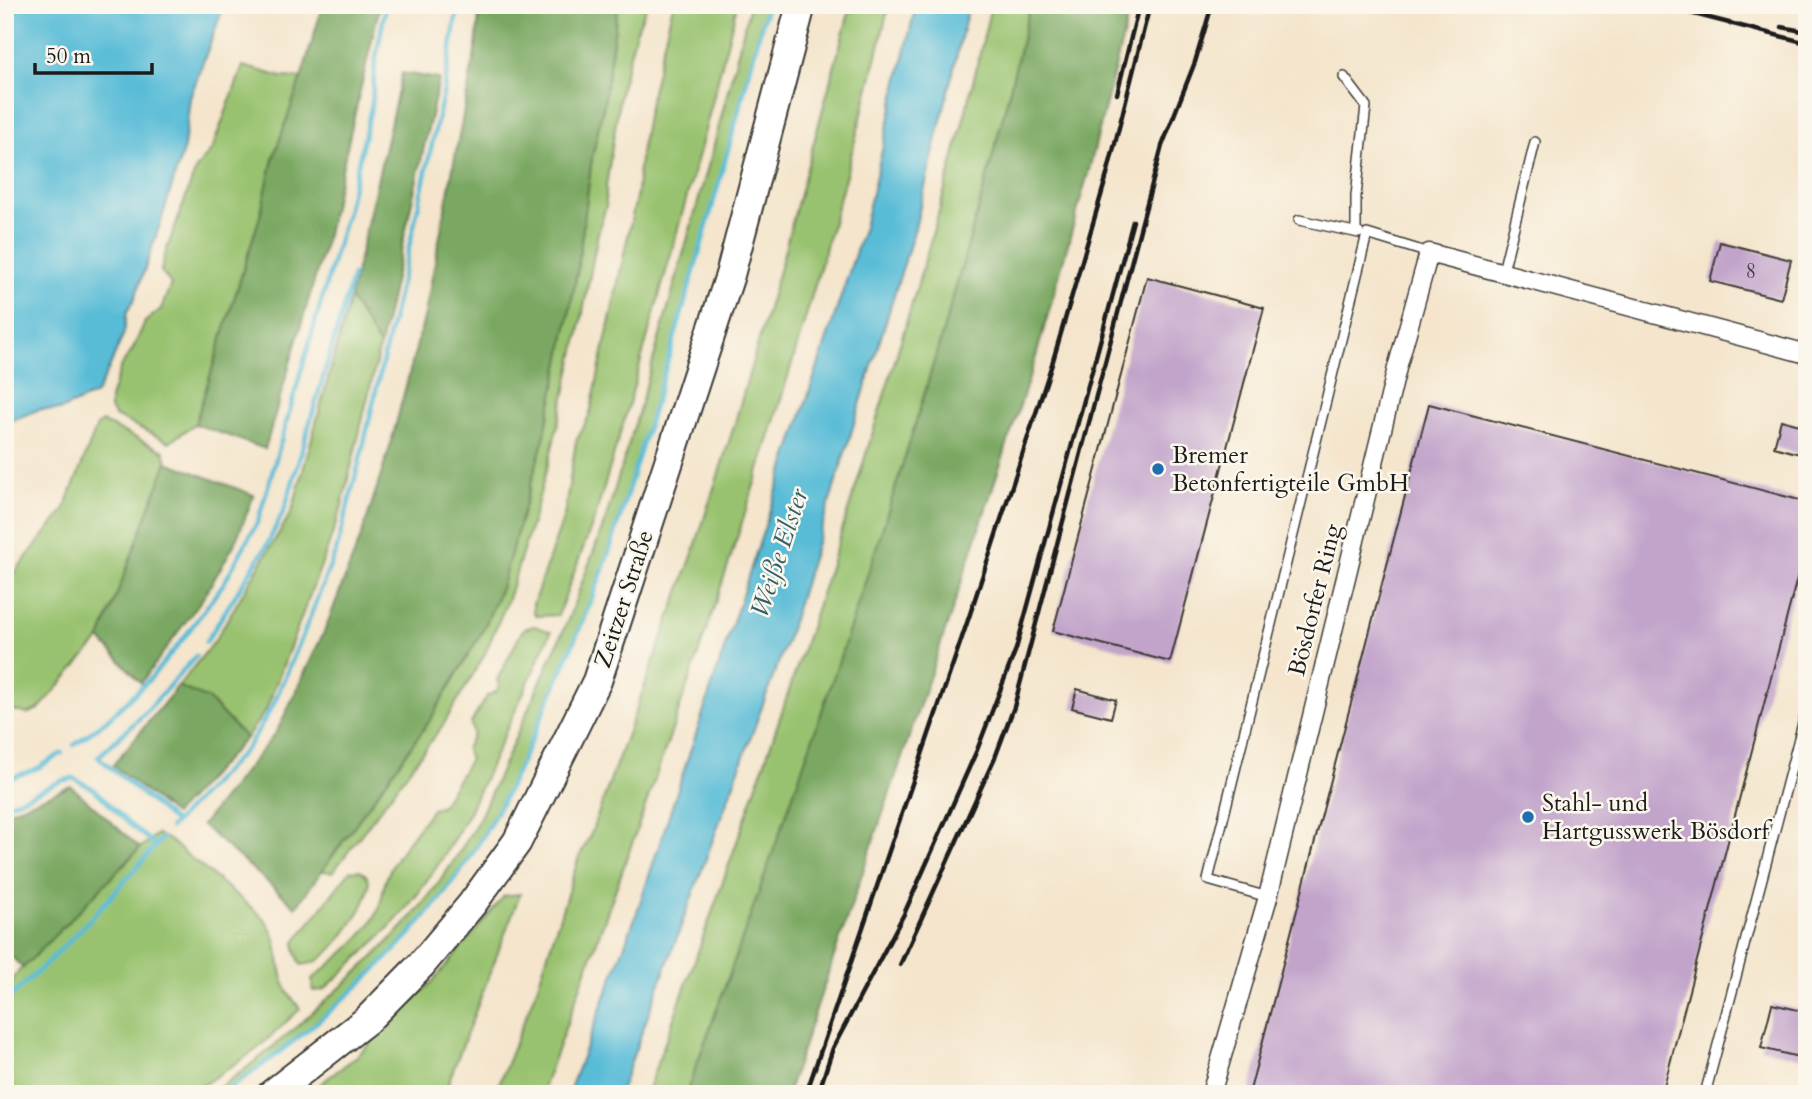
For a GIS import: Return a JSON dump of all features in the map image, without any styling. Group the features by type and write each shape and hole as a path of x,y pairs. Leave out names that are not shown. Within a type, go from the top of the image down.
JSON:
{"main road":[{"name":"Zeitzer Straße","path":"272,1094 367,1020 421,965 472,904 517,842 597,681 730,275 801,5"}],"street":[{"path":"1429,253 1807,354"},
{"name":"Bösdorfer Ring","path":"1212,1094 1268,897 1397,368 1429,253"}],"lane":[{"path":"1344,78 1366,106 1356,196 1356,232"},
{"path":"1503,271 1535,142"},
{"path":"1299,220 1367,234 1429,253"},
{"path":"1268,897 1208,880 1367,234"},
{"path":"1705,1094 1807,708"}],"green space":[{"path":"323,5 380,5 324,247 265,449 195,424 260,216 273,159"},
{"path":"480,5 618,5 604,103 592,158 578,267 560,362 544,438 501,588 483,630 430,720 296,907 202,825 277,731 324,632 362,534 389,450 425,314 476,47"},
{"path":"618,5 647,5 636,32 621,88 606,187 606,206 552,449 508,599 484,656 443,725 333,872 322,871 430,720 483,630 501,588 544,438 560,362 578,267 592,158 604,103"},
{"path":"673,5 737,5 701,146 595,517 558,615 537,616 533,612 533,604 564,516 576,441 590,414 637,193 650,99"},
{"path":"750,5 767,5 689,289 616,530 581,625 506,794 485,834 460,872 436,904 381,965 320,1020 255,1071 222,1094 210,1094 282,1039 392,939 430,895 481,815 568,620 605,521 713,149"},
{"path":"851,5 889,5 816,282 732,555 639,825 541,1094 495,1094 538,985 579,857 590,836 693,553 734,426 782,260"},
{"path":"991,5 1030,5 978,211 891,501 807,756 686,1094 646,1094 768,753 853,495 940,209"},
{"path":"1030,5 1131,5 1089,170 1035,360 787,1094 686,1094 806,756 891,501 978,211"},
{"path":"243,66 282,77 301,78 273,159 260,216 195,424 169,442 115,416 110,409 110,398 121,366 132,351 145,322 161,309 171,284 161,271 164,257 196,169 212,149"},
{"path":"402,73 439,79 380,346 350,298"},
{"path":"350,298 380,346 341,509 327,550 266,710 246,738 208,699 178,686 214,642 292,511"},
{"path":"102,422 164,451 167,462 100,639 39,709 27,714 5,708 5,584 64,510 97,426"},
{"path":"167,462 254,495 235,543 205,595 141,683 100,639"},
{"path":"534,626 551,632 470,810 446,852 419,893 398,918 324,990 313,991 312,979 351,946 375,917 391,868 432,809 442,805 470,759 466,749 473,734 471,723 487,696 497,691 497,680 523,629"},
{"path":"178,686 208,699 246,738 174,815 113,765"},
{"path":"71,786 140,848 23,968 5,950 5,813"},
{"path":"157,834 169,840 263,917 273,933 286,989 300,1009 256,1050 189,1094 5,1094 5,988 140,848"},
{"path":"360,870 369,883 368,892 357,915 333,948 314,963 301,965 295,942 350,871"},
{"path":"520,894 444,1094 307,1094 357,1056 435,979 504,896"}],"water":[{"path":"5,5 224,5 190,98 184,147 162,218 135,298 127,312 124,333 96,394 60,410 40,409 5,423"},
{"name":"Weiße Elster","path":"916,5 969,5 915,228 786,642 619,1094 568,1094 635,918 864,227"}],"building":[{"path":"1720,242 1791,260 1781,299 1710,281"},
{"name":"Bremer Betonfertigteile GmbH","path":"1147,277 1264,308 1170,662 1053,631"},
{"name":"Stahl- und Hartgusswerk Bösdorf","path":"1429,404 1807,502 1807,540 1662,1094 1249,1094"},
{"path":"1781,420 1807,427 1807,456 1774,447"},
{"path":"1077,689 1116,700 1111,718 1072,708"},
{"path":"1772,1004 1807,1012 1807,1059 1761,1048"}],"waterway":[{"path":"74,745 106,721 150,679 183,639 224,583 258,521 347,212 372,103 375,63 386,5"},
{"path":"170,828 247,748 259,729 273,705 337,548 413,230 444,90 458,5"},
{"path":"222,1094 288,1046 381,965 436,904 460,872 485,834 506,794 574,642 612,544 689,289 767,5"},
{"path":"206,642 267,545 285,508 353,275"},
{"path":"175,822 98,757 144,714 196,656"},
{"path":"5,780 38,768 62,753"},
{"path":"5,806 73,778 94,789 156,846"},
{"path":"5,1001 87,923 162,838"}],"railway":[{"path":"1117,94 1139,5"},
{"path":"806,1094 969,617 1052,364 1107,175 1150,5"},
{"path":"900,965 996,755 1014,707 1162,146 1195,62 1212,5"},
{"path":"1659,5 1807,43"},
{"path":"1782,27 1807,32"},
{"path":"818,1094 833,1048 904,914 977,750 1016,649 1133,221"}],"place":[{"name":"Bremer Betonfertigteile GmbH","path":"1158,469"},
{"name":"Stahl- und Hartgusswerk Bösdorf","path":"1528,817"}]}
